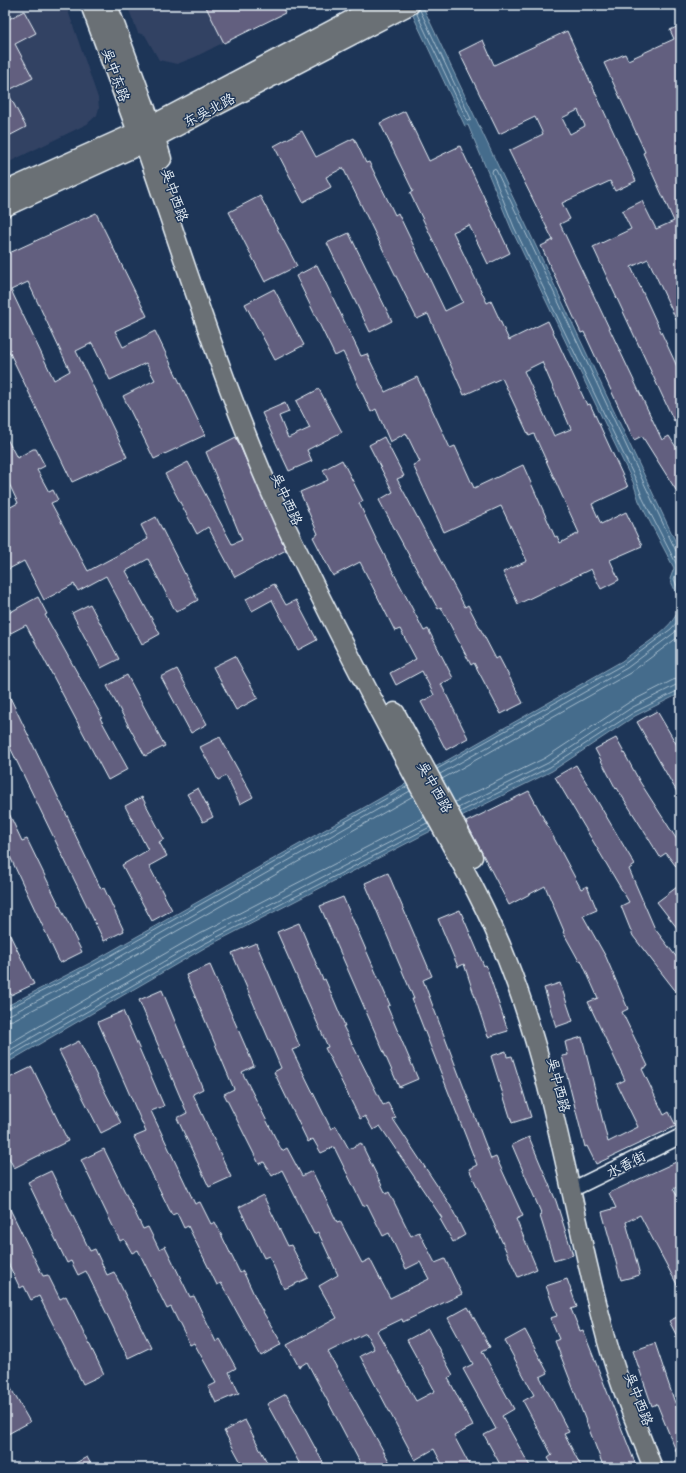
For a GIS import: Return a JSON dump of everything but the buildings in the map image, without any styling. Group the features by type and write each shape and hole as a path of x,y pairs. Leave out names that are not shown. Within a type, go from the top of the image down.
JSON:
{"main road":[{"name":"吴中东路","path":"90,5 147,134"},
{"name":"吴中东路","path":"108,5 147,134"},
{"name":"东吴北路","path":"5,191 147,134 379,5"},
{"name":"东吴北路","path":"5,206 147,134 408,6"},
{"name":"吴中西路","path":"147,134 237,410 258,462 307,570 452,832 517,986 545,1078 620,1343 637,1394 666,1468"},
{"name":"吴中西路","path":"576,1188 608,1347 653,1468"}],"street":[{"name":"水香街","path":"576,1188 681,1136"}],"shaded area":[{"path":"5,5 66,5 98,98 99,108 97,115 87,124 5,164"},
{"path":"127,5 295,6 195,57 177,64 159,60 145,35 138,33"}],"water":[{"path":"408,5 422,5 681,553 681,693 635,716 552,771 421,836 206,947 5,1064 5,1007 92,962 622,661 663,631 675,616 678,609 678,601 670,579 674,568 639,501 633,482 511,228 468,125 465,126"}]}
